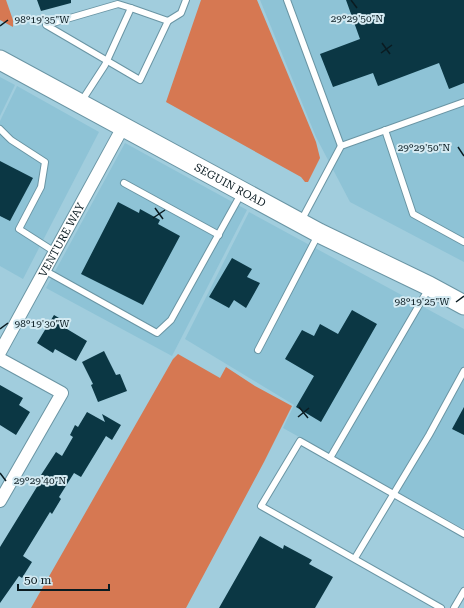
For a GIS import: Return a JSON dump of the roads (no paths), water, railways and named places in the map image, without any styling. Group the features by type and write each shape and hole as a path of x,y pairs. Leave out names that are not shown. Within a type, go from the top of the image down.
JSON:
{"main road":[{"name":"SEGUIN ROAD","path":"0,60 300,223 430,286 464,305"}],"street":[{"name":"VENTURE WAY","path":"0,352 123,127"},
{"path":"0,359 62,393 0,501"}],"lane":[{"path":"168,21 118,4 46,25 140,80 168,21 181,13 186,0"},
{"path":"287,0 341,146"},
{"path":"80,103 107,61 131,8"},
{"path":"300,223 341,146 464,102"},
{"path":"0,129 11,140 45,162 41,187 19,229 55,252"},
{"path":"385,130 413,214 464,242"},
{"path":"124,183 219,235"},
{"path":"44,270 157,333 171,320 243,192"},
{"path":"258,350 319,233"},
{"path":"330,458 430,286"},
{"path":"355,558 394,494 464,371"},
{"path":"441,608 261,506 300,440 464,534"},
{"path":"454,608 464,590"}]}
